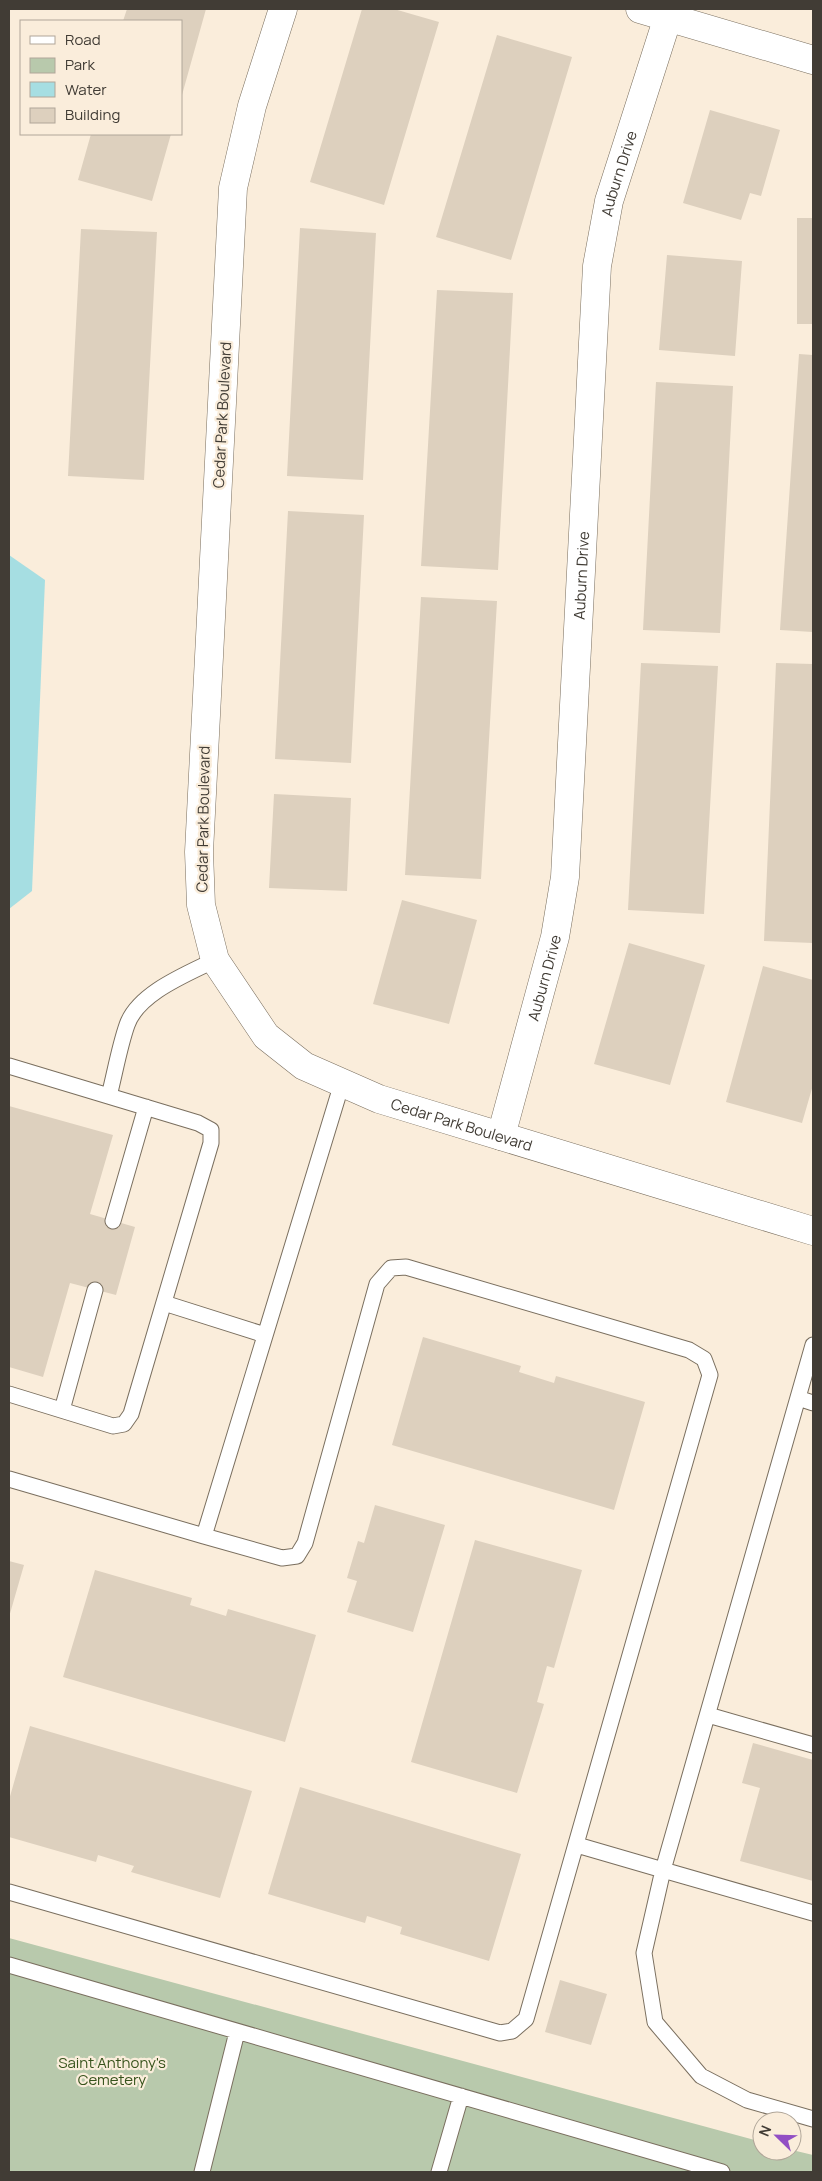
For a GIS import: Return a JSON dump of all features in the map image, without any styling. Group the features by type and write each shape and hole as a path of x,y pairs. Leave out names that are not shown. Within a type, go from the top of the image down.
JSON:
{"street":[{"name":"Cedar Park Boulevard","path":"283,9 252,106 233,188 199,852 201,905 215,960 266,1036 304,1066 379,1100 813,1231"},
{"path":"640,9 813,60"},
{"name":"Auburn Drive","path":"501,1136 555,936 565,876 597,266 609,201 668,17"}],"lane":[{"path":"109,1096 128,1023 140,1005 153,993 215,960"},
{"path":"9,1066 198,1123 211,1130 212,1143 131,1414 124,1424 113,1426 9,1394"},
{"path":"204,1536 342,1083"},
{"path":"113,1221 146,1107"},
{"path":"9,1479 282,1558 297,1556 305,1544 377,1284 391,1268 406,1267 689,1350 704,1359 710,1375 526,2019 512,2031 500,2033 9,1892"},
{"path":"62,1410 95,1290"},
{"path":"164,1302 265,1335"},
{"path":"813,1344 663,1870 644,1953 655,2022 701,2076 747,2100 813,2119"},
{"path":"798,1398 813,1403"},
{"path":"708,1715 813,1745"},
{"path":"577,1845 813,1913"},
{"path":"9,1966 722,2172"},
{"path":"202,2172 237,2032"},
{"path":"439,2172 460,2096"}],"green space":[{"name":"Saint Anthony's Cemetery","path":"9,1938 752,2139 752,2161 802,2161 802,2152 813,2155 813,2172 9,2172"}],"water":[{"path":"9,555 45,580 32,891 9,909"}],"building":[{"path":"127,9 206,9 182,95 182,20 123,20"},
{"path":"362,9 394,9 439,22 384,205 310,182"},
{"path":"497,35 572,57 511,260 436,237"},
{"path":"710,110 780,130 761,196 750,193 741,220 683,203"},
{"path":"91,135 171,135 152,201 78,180"},
{"path":"797,218 813,218 813,324 797,324"},
{"path":"300,228 376,233 363,480 287,476"},
{"path":"81,229 157,232 144,480 68,476"},
{"path":"667,255 742,261 735,356 659,350"},
{"path":"437,290 513,293 498,570 421,566"},
{"path":"799,354 813,355 813,632 780,630"},
{"path":"656,382 733,386 720,633 643,630"},
{"path":"288,511 364,515 351,763 275,759"},
{"path":"421,597 497,601 481,879 405,875"},
{"path":"641,663 718,666 704,914 628,910"},
{"path":"776,663 813,664 813,943 764,941"},
{"path":"274,794 351,798 347,891 269,888"},
{"path":"402,900 477,920 449,1024 373,1004"},
{"path":"629,943 705,965 670,1085 594,1064"},
{"path":"763,966 813,980 813,1085 802,1123 726,1102"},
{"path":"9,1106 113,1135 90,1214 135,1227 116,1295 70,1283 43,1377 9,1367"},
{"path":"423,1337 521,1366 519,1372 554,1383 556,1376 645,1402 614,1510 392,1445"},
{"path":"375,1505 445,1525 413,1632 347,1612 357,1581 347,1578 358,1541 364,1543"},
{"path":"475,1540 582,1570 554,1668 547,1666 537,1702 544,1704 517,1793 411,1762"},
{"path":"9,1561 24,1565 9,1617"},
{"path":"95,1570 192,1598 190,1605 226,1616 228,1609 316,1635 285,1742 63,1677"},
{"path":"30,1726 252,1791 220,1898 131,1872 134,1866 98,1855 96,1862 9,1837 9,1800"},
{"path":"753,1743 813,1760 813,1881 740,1861 760,1788 742,1783"},
{"path":"300,1787 521,1854 489,1961 400,1934 402,1927 367,1916 365,1923 268,1894"},
{"path":"560,1980 607,1994 591,2045 545,2032"}]}
